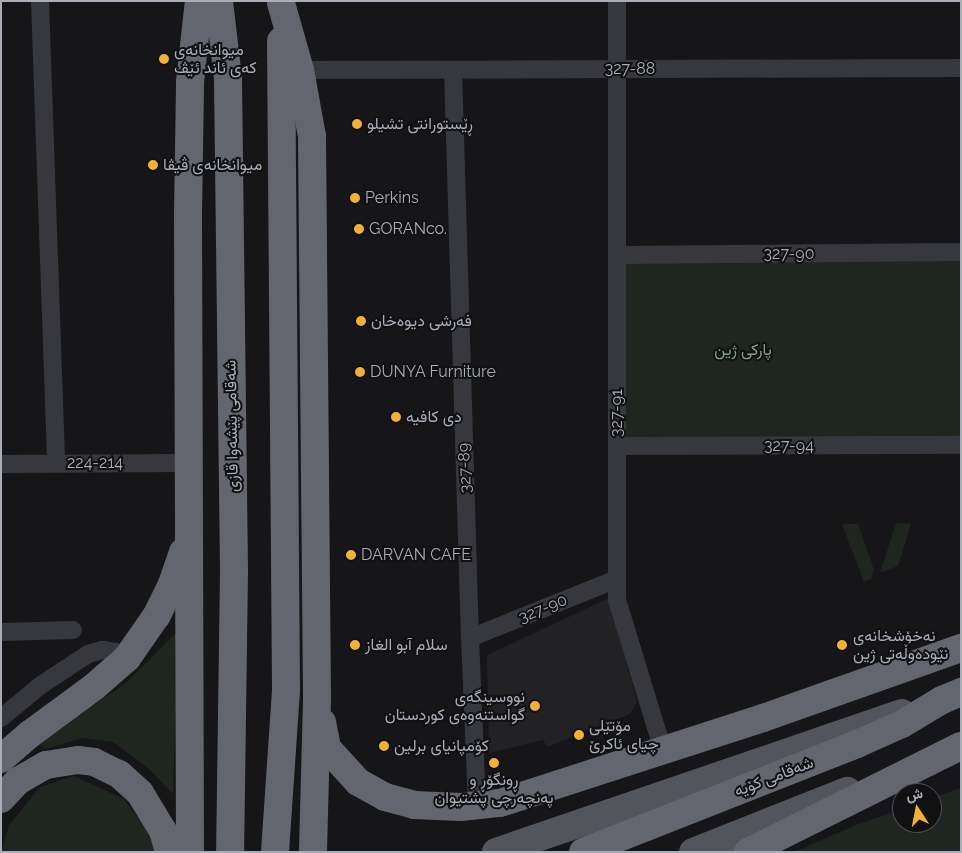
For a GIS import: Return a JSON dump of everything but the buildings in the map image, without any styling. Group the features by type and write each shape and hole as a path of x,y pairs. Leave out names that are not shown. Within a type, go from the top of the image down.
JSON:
{"highway":[{"path":"190,852 190,526 188,463 190,91 199,1"},
{"name":"شەقامی پێشەوا قازی","path":"219,1 228,78 234,572 230,852"},
{"path":"281,2 300,70 312,136 318,699 313,852"},
{"path":"275,852 286,689 281,2"},
{"path":"1,759 30,734 95,686 127,658 148,630 165,600 190,526"},
{"path":"318,699 327,748 358,782 384,797 414,805 461,807 500,803 763,718 961,648"},
{"name":"شەقامی کۆیە","path":"583,852 857,744 902,724 951,696"},
{"path":"748,852 955,748"},
{"path":"1,799 18,781 46,765 78,760 94,762 119,774 140,793 162,831 169,852"}],"main road":[{"path":"496,852 951,696"},
{"path":"693,852 955,748"}],"street":[{"path":"40,1 56,463"},
{"name":"327-91","path":"617,1 617,600 663,750"},
{"name":"327-88","path":"300,70 961,68"},
{"name":"327-89","path":"452,70 477,805"},
{"name":"327-90","path":"618,255 961,252"},
{"name":"327-94","path":"617,446 961,446"},
{"name":"224-214","path":"1,464 188,463"},
{"name":"327-90","path":"470,638 617,579"},
{"path":"1,632 73,630"},
{"path":"1,718 41,685 88,654 102,650 116,652 127,658"}],"shaded area":[{"path":"609,598 637,702 630,714 547,747 543,740 489,753 487,655"}],"green space":[{"name":"پارکی ژین","path":"623,258 961,258 961,439 623,439"},
{"path":"896,523 911,524 898,566 880,573"},
{"path":"842,524 858,524 874,570 871,579 864,582"},
{"path":"178,631 173,794 148,768 113,742 82,738 45,749 38,742 125,684"},
{"path":"74,776 124,799 145,828 156,852 1,852 9,825 40,787"},
{"path":"961,788 961,852 794,852 856,825 892,812 892,833 942,833 942,795"}],"place":[{"name":"میوانخانەی کەی ئاند ئێڤ","path":"164,59"},
{"name":"ڕێستورانتی تشیلو","path":"357,124"},
{"name":"میوانخانەی ڤیڤا","path":"153,165"},
{"name":"Perkins","path":"355,198"},
{"name":"GORANco.","path":"359,229"},
{"name":"فەرشی دیوەخان","path":"361,321"},
{"name":"DUNYA Furniture","path":"360,372"},
{"name":"دى كافيه","path":"396,417"},
{"name":"DARVAN CAFE","path":"351,555"},
{"name":"سلام آبو الغاز","path":"355,645"},
{"name":"نەخۆشخانەی نێودەوڵەتی ژین","path":"842,645"},
{"name":"نووسینگەی گواستنەوەی کوردستان","path":"535,706"},
{"name":"مۆتێلی چیای ئاکرێ","path":"579,735"},
{"name":"کۆمپانیای برلین","path":"384,746"},
{"name":"ڕونگۆڕ و پەنچەرچی پشتیوان","path":"494,763"}]}
